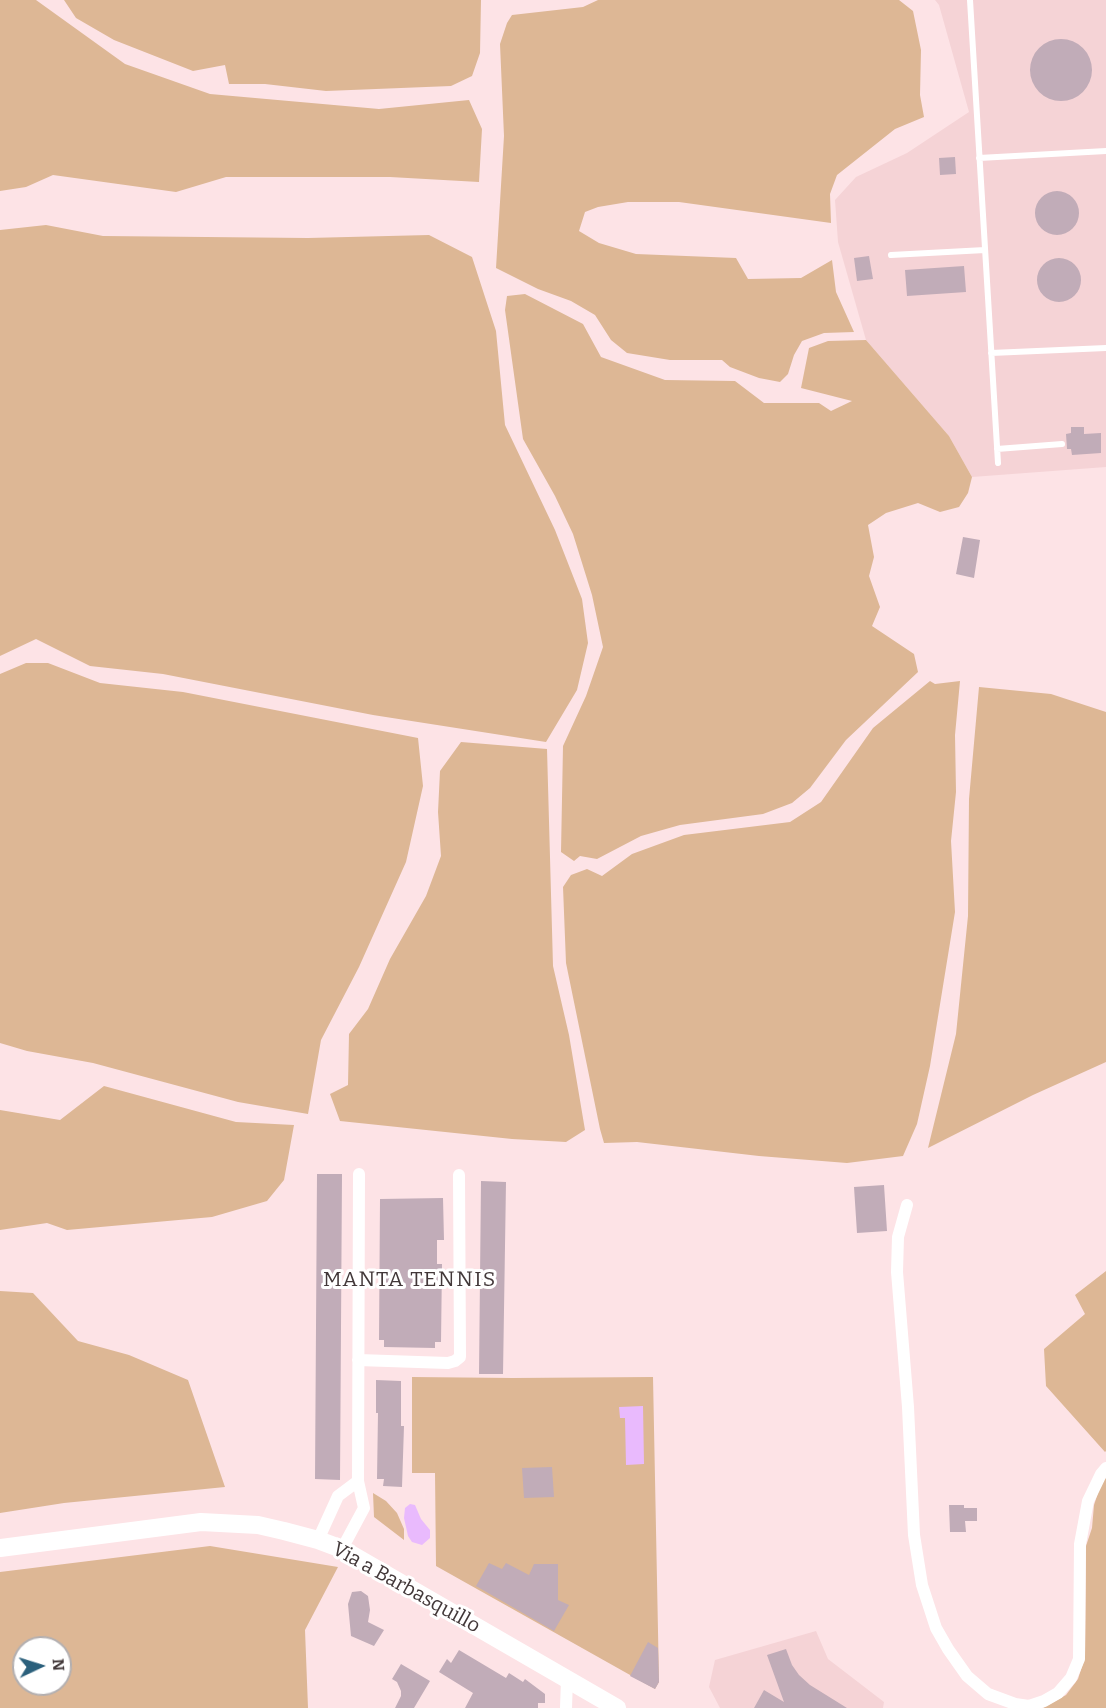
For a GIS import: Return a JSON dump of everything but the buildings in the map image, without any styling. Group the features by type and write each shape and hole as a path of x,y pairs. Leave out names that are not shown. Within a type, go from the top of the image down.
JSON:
{"main road":[{"name":"Via a Barbasquillo","path":"0,1548 201,1522 258,1525 318,1540 342,1549 617,1708"}],"street":[{"path":"342,1549 364,1508 358,1481 358,1174"},
{"path":"358,1360 448,1363 460,1357 459,1175"},
{"path":"907,1205 898,1237 897,1272 908,1407 914,1535 918,1565 936,1628 967,1676 988,1694 1015,1704 1029,1706 1058,1693 1071,1678 1079,1659 1080,1544 1088,1501 1106,1468"},
{"path":"318,1540 338,1496 358,1481"},
{"path":"566,1708 567,1678"}],"lane":[{"path":"970,0 998,463"},
{"path":"979,158 1106,152"},
{"path":"891,255 984,250"},
{"path":"991,353 1106,348"},
{"path":"997,448 1062,444"}],"shaded area":[{"path":"0,0 36,0 125,64 210,94 379,109 469,100 482,129 479,182 390,177 226,177 176,192 53,175 26,187 0,191"},
{"path":"64,0 481,0 480,53 472,76 451,86 326,91 265,84 229,84 225,65 193,71 114,40 76,18"},
{"path":"598,0 899,0 913,11 921,50 920,95 924,117 895,129 837,175 830,194 831,223 679,202 628,202 598,207 585,212 579,231 599,243 636,254 736,258 748,279 801,278 832,260 836,292 854,332 824,333 802,341 794,355 788,374 780,382 759,378 730,367 722,360 670,360 627,353 611,340 595,315 571,301 538,289 496,268 504,136 500,44 507,23 512,15 583,7"},
{"path":"935,0 1106,0 1106,467 972,477 949,436 866,340 838,242 835,200 856,177 907,153 969,112 939,5"},
{"path":"46,225 103,236 308,238 429,235 472,257 496,331 505,425 555,530 582,599 588,643 577,690 546,742 373,715 163,674 90,666 36,639 0,656 0,230"},
{"path":"525,294 583,324 601,357 665,380 735,381 764,403 819,403 831,411 852,401 801,388 809,348 828,341 866,340 949,436 972,477 968,493 959,507 940,512 918,503 886,513 868,525 874,557 869,576 880,607 872,626 914,654 918,672 846,740 810,788 792,803 763,814 680,825 641,836 597,859 580,856 574,861 561,852 563,746 586,696 603,647 592,595 573,534 523,439 505,310 507,296"},
{"path":"26,663 48,663 100,683 183,692 418,738 423,786 406,862 359,967 321,1040 308,1114 238,1102 93,1063 27,1051 0,1043 0,674"},
{"path":"930,681 935,684 960,681 955,735 956,792 951,841 955,912 930,1066 917,1124 903,1156 847,1163 637,1142 604,1143 566,963 563,887 571,875 587,869 602,876 632,854 684,835 790,822 821,802 873,728"},
{"path":"979,687 1051,694 1106,712 1106,1062 1033,1095 928,1148 956,1034 968,916 969,799"},
{"path":"461,742 547,749 553,966 569,1035 585,1130 566,1142 512,1139 340,1121 330,1094 348,1085 349,1034 368,1009 390,959 426,896 441,856 438,812 440,771"},
{"path":"104,1086 236,1122 294,1125 284,1180 267,1201 212,1217 67,1230 47,1223 0,1230 0,1110 60,1120"},
{"path":"1106,1271 1105,1452 1046,1386 1044,1349 1085,1314 1075,1295"},
{"path":"0,1291 33,1293 78,1341 129,1355 188,1380 225,1487 64,1503 0,1513"},
{"path":"412,1377 653,1377 659,1682 655,1689 436,1566 435,1473 412,1473"},
{"path":"643,1406 644,1464 626,1465 625,1418 620,1418 619,1407"},
{"path":"1106,1478 1106,1708 1043,1708 1066,1695 1078,1679 1085,1657 1086,1546 1092,1528 1094,1505 1102,1481"},
{"path":"373,1493 386,1501 397,1513 404,1529 404,1540 374,1517"},
{"path":"410,1504 415,1505 421,1519 430,1530 430,1538 422,1545 412,1542 408,1536 404,1518 405,1508"},
{"path":"210,1546 338,1567 305,1630 308,1708 0,1708 0,1572"},
{"path":"816,1631 828,1659 884,1702 883,1708 720,1708 709,1687 715,1660"}],"district":[{"name":"MANTA TENNIS","path":"410,1280"}]}
